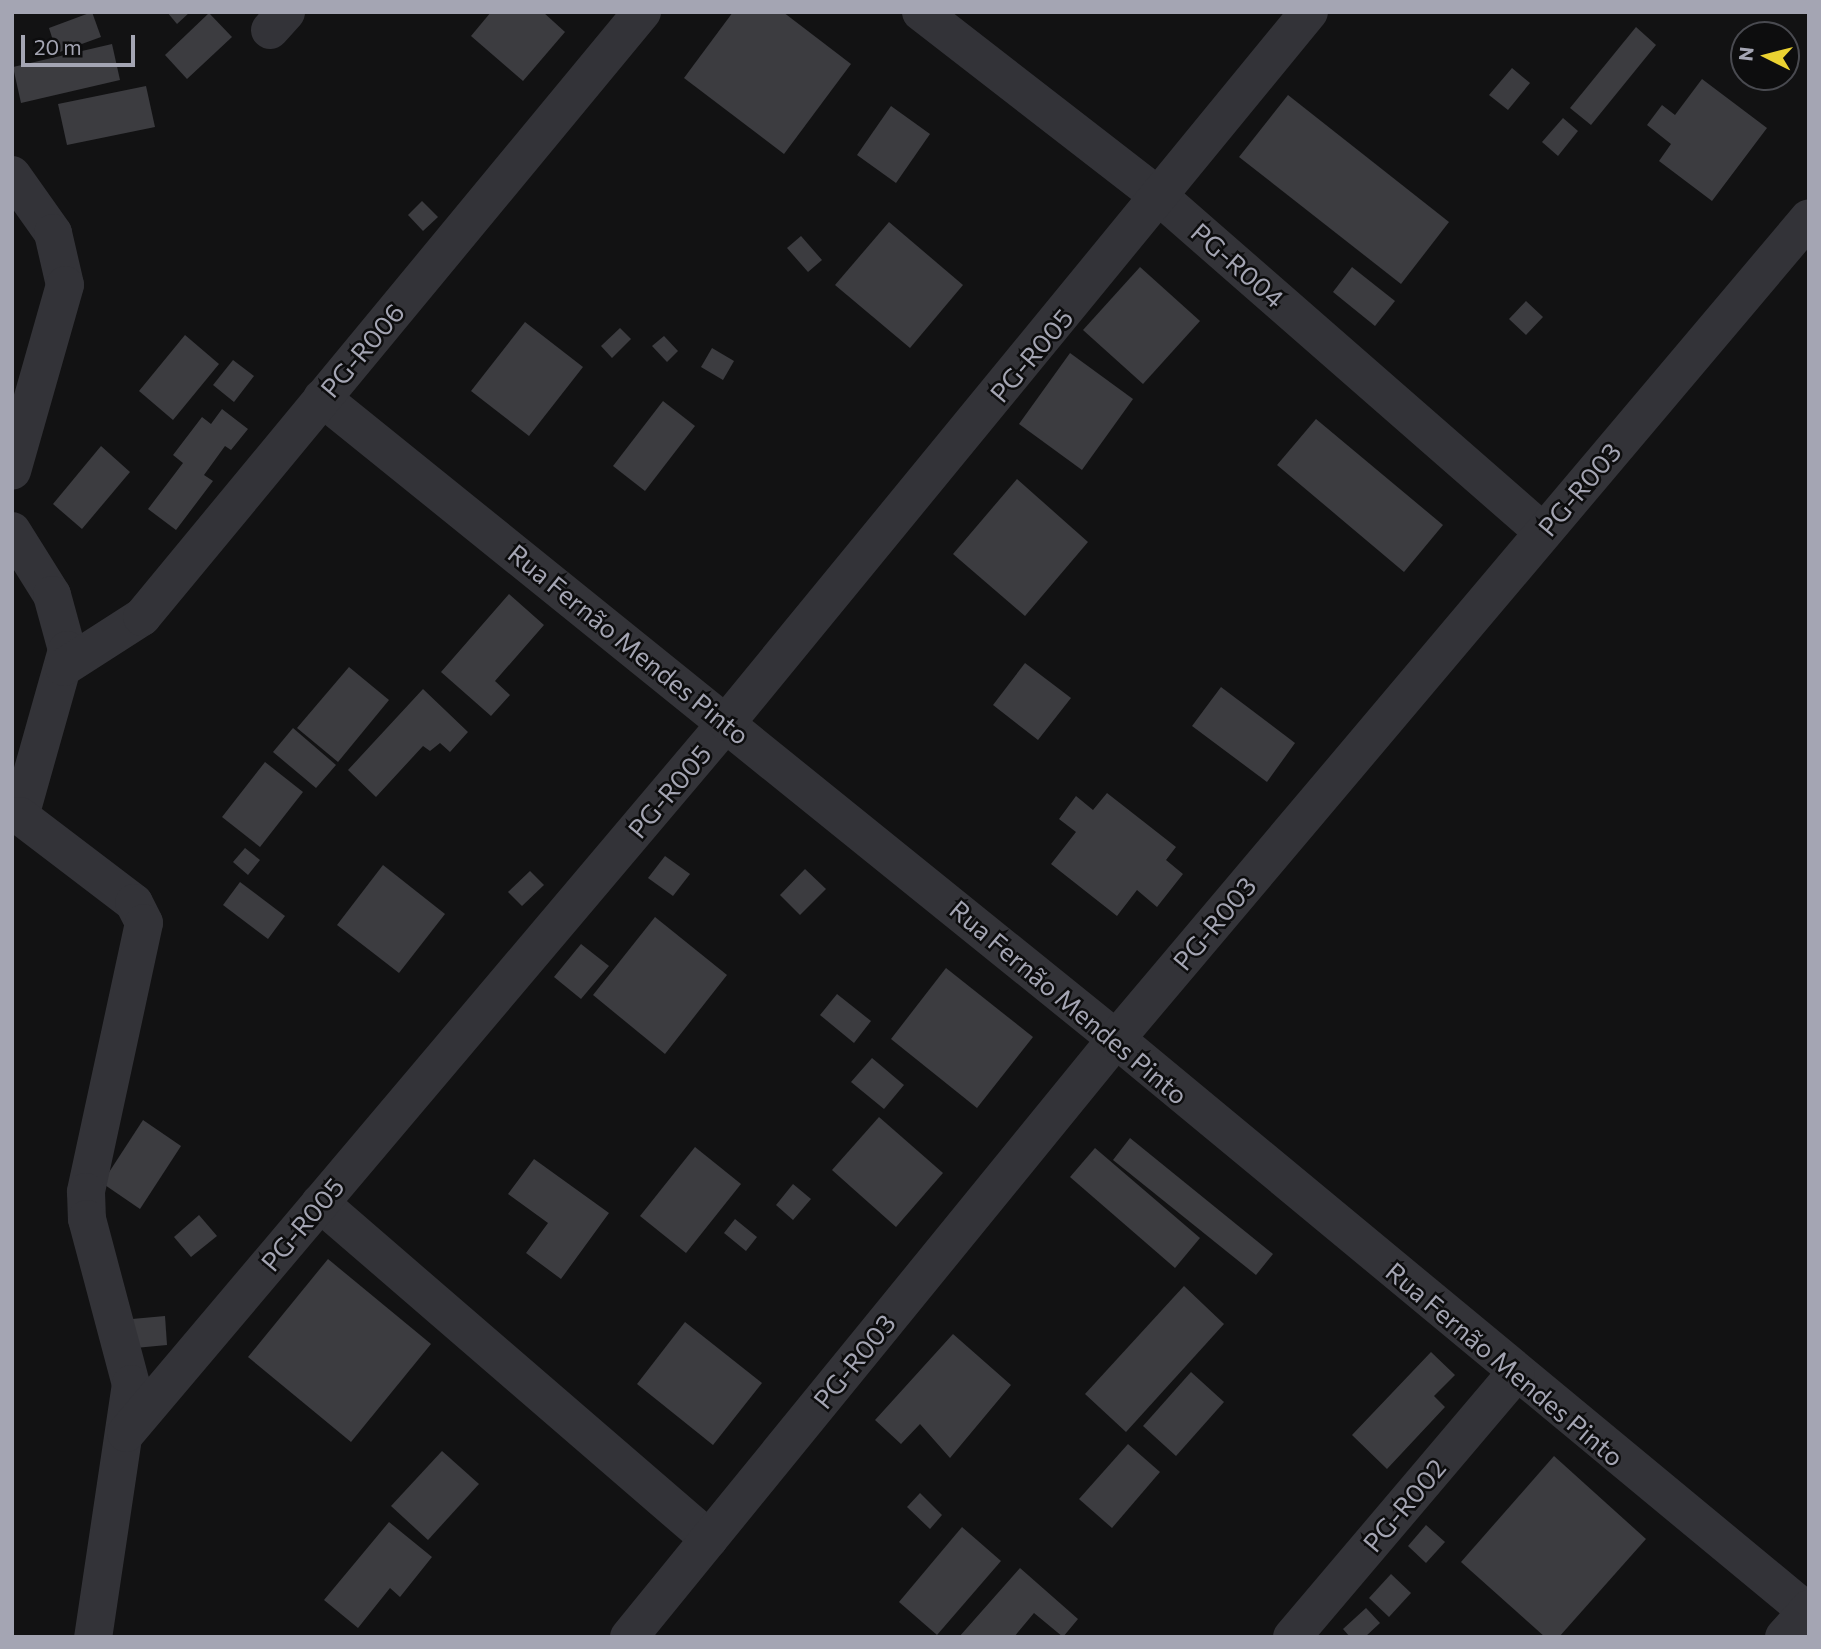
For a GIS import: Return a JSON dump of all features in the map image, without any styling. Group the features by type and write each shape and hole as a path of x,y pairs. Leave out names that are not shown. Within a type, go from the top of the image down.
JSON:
{"street":[{"name":"PG-R006","path":"64,667 142,617 642,12"},
{"name":"PG-R004","path":"921,12 1161,198 1543,532"},
{"name":"PG-R005","path":"126,1433 727,722 1161,198 1309,12"},
{"path":"12,175 53,233 65,285 12,471"},
{"name":"PG-R003","path":"629,1637 1116,1039 1809,218"},
{"name":"Rua Fernão Mendes Pinto","path":"322,398 727,722 1116,1039 1516,1373 1802,1618"},
{"path":"12,530 52,596 67,650 20,816 134,903 144,923 86,1192 87,1219 131,1384 126,1433 93,1637"},
{"path":"320,1203 709,1539"},
{"name":"PG-R002","path":"1292,1637 1516,1373"}],"building":[{"path":"92,12 101,37 57,53 49,28"},
{"path":"167,12 190,12 177,24"},
{"path":"491,12 543,12 565,32 523,81 471,36"},
{"path":"733,12 783,12 851,64 784,154 684,78"},
{"path":"209,13 232,37 187,79 165,55"},
{"path":"1636,27 1656,45 1591,125 1570,108"},
{"path":"112,44 120,80 21,103 13,67"},
{"path":"1512,68 1530,83 1508,110 1489,95"},
{"path":"1702,79 1767,128 1712,201 1659,161 1671,144 1647,125 1662,105 1675,115"},
{"path":"146,86 155,127 67,145 58,104"},
{"path":"1288,95 1449,222 1401,284 1239,157"},
{"path":"891,106 930,134 896,183 857,155"},
{"path":"1563,118 1578,131 1558,156 1542,142"},
{"path":"422,201 438,217 423,231 408,215"},
{"path":"889,222 963,285 910,348 835,285"},
{"path":"801,236 822,260 808,272 787,248"},
{"path":"1140,267 1200,321 1143,384 1083,330"},
{"path":"1352,267 1395,301 1375,326 1333,292"},
{"path":"1526,301 1543,317 1526,335 1509,319"},
{"path":"525,322 583,367 529,436 471,391"},
{"path":"620,328 631,339 612,358 601,346"},
{"path":"185,335 219,364 173,420 139,391"},
{"path":"664,336 678,351 667,362 652,346"},
{"path":"712,348 734,361 723,380 701,367"},
{"path":"1070,353 1133,399 1082,470 1019,424"},
{"path":"233,360 254,376 234,402 213,385"},
{"path":"663,401 695,426 645,491 613,466"},
{"path":"222,409 248,429 231,450 225,446 204,475 213,481 176,530 148,509 183,463 173,455 202,417 211,424"},
{"path":"1316,419 1443,525 1404,572 1277,465"},
{"path":"101,446 130,472 82,529 53,504"},
{"path":"1017,479 1088,542 1025,616 953,554"},
{"path":"509,594 544,625 495,681 510,695 491,716 441,672"},
{"path":"1025,663 1071,698 1038,740 993,705"},
{"path":"349,667 389,700 338,762 297,728"},
{"path":"1221,687 1295,743 1267,782 1192,726"},
{"path":"423,689 468,732 450,752 440,743 430,751 423,746 376,797 348,770"},
{"path":"293,728 336,765 316,788 273,752"},
{"path":"265,762 303,792 260,847 222,817"},
{"path":"1107,793 1176,847 1166,860 1183,874 1157,907 1137,890 1117,916 1051,864 1076,832 1059,819 1076,796 1093,810"},
{"path":"245,848 260,860 248,875 233,862"},
{"path":"665,856 690,874 673,896 648,878"},
{"path":"383,865 445,914 399,973 337,925"},
{"path":"805,869 826,889 800,915 780,895"},
{"path":"530,871 544,885 522,906 508,892"},
{"path":"240,882 285,916 268,939 223,905"},
{"path":"655,917 727,975 665,1054 593,995"},
{"path":"581,944 609,966 581,999 554,977"},
{"path":"946,968 1033,1037 977,1108 891,1039"},
{"path":"837,994 871,1021 854,1043 820,1015"},
{"path":"872,1058 904,1085 884,1109 851,1082"},
{"path":"879,1117 943,1173 896,1227 832,1170"},
{"path":"143,1120 181,1146 140,1209 102,1183"},
{"path":"1130,1138 1273,1254 1256,1275 1113,1160"},
{"path":"695,1147 741,1184 686,1253 640,1216"},
{"path":"1095,1148 1200,1238 1175,1268 1070,1177"},
{"path":"534,1159 609,1213 561,1279 526,1253 548,1223 508,1194"},
{"path":"793,1184 811,1199 793,1220 776,1205"},
{"path":"199,1215 217,1236 191,1257 174,1237"},
{"path":"735,1219 757,1237 746,1251 724,1233"},
{"path":"328,1259 431,1344 351,1442 248,1357"},
{"path":"1184,1286 1224,1324 1126,1432 1085,1394"},
{"path":"165,1316 167,1345 135,1348 132,1319"},
{"path":"685,1322 762,1383 713,1445 637,1384"},
{"path":"953,1334 1011,1385 950,1458 920,1424 901,1444 875,1420"},
{"path":"1431,1352 1455,1375 1434,1396 1445,1407 1387,1469 1352,1435"},
{"path":"1191,1372 1224,1402 1176,1456 1143,1426"},
{"path":"1128,1444 1160,1472 1112,1528 1079,1499"},
{"path":"442,1451 479,1484 428,1540 391,1506"},
{"path":"1554,1456 1646,1539 1559,1637 1545,1637 1461,1562"},
{"path":"920,1493 942,1515 930,1529 907,1507"},
{"path":"389,1522 432,1557 400,1597 390,1588 358,1628 324,1600"},
{"path":"1426,1525 1445,1542 1426,1563 1408,1546"},
{"path":"962,1527 1001,1561 937,1635 899,1602"},
{"path":"1020,1568 1078,1619 1063,1637 1034,1613 1014,1637 959,1637"},
{"path":"1391,1574 1411,1593 1389,1617 1369,1598"},
{"path":"1366,1608 1380,1623 1365,1637 1350,1637 1343,1629"}]}
